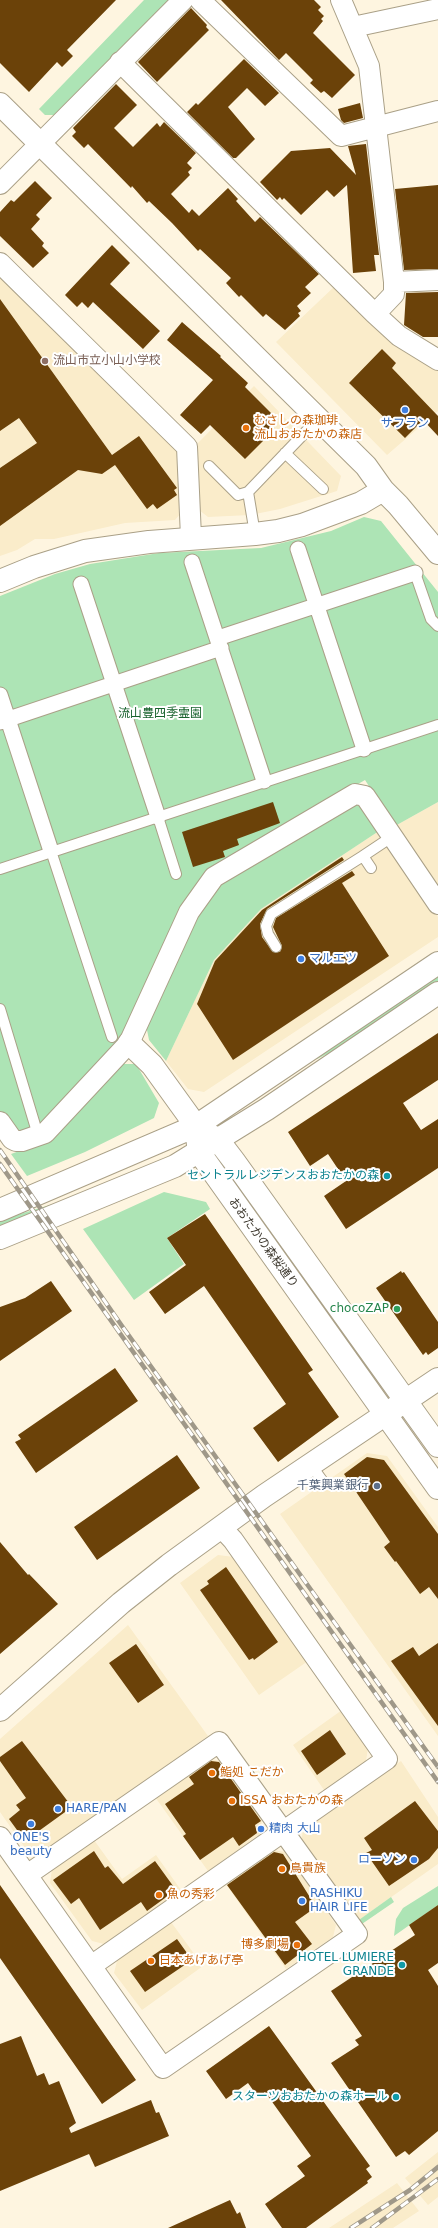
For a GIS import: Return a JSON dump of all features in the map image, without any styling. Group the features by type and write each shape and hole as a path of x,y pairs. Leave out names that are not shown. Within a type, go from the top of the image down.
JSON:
{"street":[{"path":"0,184 183,0"},
{"path":"200,0 340,136 438,111"},
{"path":"341,0 369,66 394,282 394,294 375,314"},
{"path":"353,27 438,9"},
{"path":"120,62 375,314 399,336 438,360"},
{"path":"0,104 366,466 383,490 398,505 438,553"},
{"path":"0,263 187,447 191,537"},
{"path":"394,282 438,280"},
{"path":"0,581 34,567 85,551 191,537 255,534 302,525 361,503 383,490"},
{"path":"298,548 316,607 364,749"},
{"path":"192,562 220,643 264,781"},
{"path":"4,720 114,684 316,607 415,573"},
{"path":"81,584 158,817"},
{"path":"0,695 4,720 51,851"},
{"path":"0,1122 12,1139 16,1141 45,1133 121,1040 189,912 214,877 355,794 365,796 402,845 438,904"},
{"path":"0,1210 196,1126 438,964"},
{"path":"0,1238 174,1166 199,1152 438,992"},
{"path":"121,1040 152,1065 196,1126"},
{"name":"おおたかの森桜通り","path":"196,1126 218,1140 438,1446"},
{"name":"おおたかの森桜通り","path":"196,1126 199,1152 438,1488"},
{"path":"0,1710 121,1603 221,1527 438,1378"},
{"path":"91,1966 282,1831 388,1759 233,1540 221,1527"},
{"path":"0,1837 163,2068 357,1934 219,1742 27,1875"}],"lane":[{"path":"208,466 238,495 248,492 319,418"},
{"path":"285,453 323,489"},
{"path":"248,492 255,534"},
{"path":"415,573 431,619 438,626"},
{"path":"0,869 438,725"},
{"path":"158,817 176,874"},
{"path":"276,947 268,934 266,926 271,914 364,856 402,845"},
{"path":"51,851 121,1040"},
{"path":"364,856 371,868"},
{"path":"0,1009 38,1135"},
{"path":"311,1465 324,1483"}],"shaded area":[{"name":"流山市立小山小学校","path":"0,272 178,449 182,512 175,520 125,523 54,539 35,539 17,550 0,556"},
{"path":"336,285 438,369 438,411 387,455 276,342"},
{"path":"254,386 341,476 337,491 280,509 250,515 208,517 199,510 198,443"},
{"path":"438,802 438,890 395,826"},
{"path":"379,831 438,917 438,937 204,1092 188,1089 166,1061 214,960 261,909"},
{"path":"367,1453 387,1456 438,1527 438,1736 280,1514"},
{"path":"218,1555 234,1557 308,1661 259,1695 180,1583"},
{"path":"128,1625 208,1736 42,1854 28,1852 0,1812 0,1739"},
{"path":"342,1710 368,1748 366,1761 324,1790 293,1745"},
{"path":"207,1759 221,1761 262,1820 260,1834 208,1871 155,1797"},
{"path":"401,1761 438,1817 438,1864 356,1922 301,1843 303,1830"},
{"path":"94,1840 122,1879 156,1855 181,1890 104,1944 92,1941 50,1883 52,1869"},
{"path":"272,1850 286,1852 336,1925 333,1937 286,1969 225,1883"},
{"path":"171,1922 203,1966 142,2010 114,1973 117,1961"},
{"path":"438,2152 438,2197 428,2205 405,2178"},
{"path":"397,2183 419,2211 393,2228 329,2228"}],"green space":[{"path":"144,0 170,0 56,115 45,115 39,109"},
{"name":"流山豊四季霊園","path":"364,517 381,521 438,592 438,802 395,826 365,780 225,861 115,1047 39,1129 22,1135 0,1113 0,596 55,574 90,564 159,553 261,548 331,531"},
{"path":"353,804 364,807 379,831 261,909 214,960 166,1061 149,1040 146,1025 194,914 217,886"},
{"path":"438,972 438,985 365,1035 317,1059 315,1057"},
{"path":"121,1064 136,1064 159,1103 154,1118 85,1152 27,1176 11,1154 48,1141"},
{"path":"164,1192 206,1202 210,1209 167,1238 184,1264 134,1300 83,1229"},
{"path":"63,1201 0,1229 0,1220"},
{"path":"438,1886 438,1905 394,1936 396,1919 403,1908"},
{"path":"391,1897 394,1902 359,1926 356,1922"}],"building":[{"path":"0,0 116,0 67,50 73,56 62,67 57,62 29,92 0,63"},
{"path":"221,0 314,0 321,7 318,10 324,16 321,19 323,21 313,33 355,75 332,98 324,91 321,93 310,83 313,80 286,53 279,60"},
{"path":"191,8 207,25 206,27 209,30 157,82 138,62"},
{"path":"244,59 279,93 265,106 247,88 228,107 255,139 236,158 233,158 187,112 196,103 198,105"},
{"path":"116,84 137,105 114,128 133,147 157,123 160,127 164,122 196,153 187,163 192,168 188,172 190,175 171,194 189,213 192,209 199,216 228,188 238,199 236,201 255,222 260,217 319,274 305,287 311,293 297,306 301,311 298,313 300,316 285,330 266,314 263,317 241,295 239,297 226,283 231,278 200,249 198,251 172,223 149,201 147,203 132,186 131,188 88,144 84,148 72,136 76,132 73,128"},
{"path":"360,103 363,118 344,123 341,120 338,109"},
{"path":"366,144 379,255 374,255 376,271 353,273 347,185 334,197 327,190 301,215 284,198 282,200 280,197 277,200 260,182 291,151 330,148 356,175 348,146"},
{"path":"35,181 52,198 36,215 40,219 31,229 44,243 42,246 49,253 33,268 0,236 0,212 11,200 14,202"},
{"path":"438,185 438,269 404,270 395,189"},
{"path":"112,245 130,263 110,284 160,331 143,349 93,302 88,308 82,302 77,307 65,295"},
{"path":"438,292 438,337 423,337 404,325 406,293"},
{"path":"0,299 112,455 139,436 177,488 174,490 177,495 157,509 153,504 147,509 115,465 102,474 78,470 0,526 0,468 37,443 19,418 0,431"},
{"path":"182,322 221,356 220,357 248,383 245,387 277,419 270,426 274,430 245,459 210,425 201,434 180,415 213,380 167,340"},
{"path":"382,349 396,363 392,368 438,416 438,436 423,420 405,438 349,383"},
{"path":"273,802 280,823 237,839 239,845 223,851 225,857 193,867 182,832"},
{"name":"マルエツ","path":"342,857 344,860 267,909 260,924 262,937 273,952 280,952 282,946 273,927 276,918 352,871 355,875 342,883 389,956 233,1060 197,1004 215,961 262,910"},
{"path":"438,1033 438,1080 403,1103 421,1130 438,1119 438,1168 346,1229 324,1196 346,1181 328,1154 310,1166 288,1132"},
{"path":"205,1214 313,1370 308,1373 339,1417 278,1462 253,1428 286,1404 204,1286 165,1314 149,1292 186,1265 167,1238"},
{"path":"401,1271 402,1273 404,1272 438,1322 438,1348 428,1355 426,1352 423,1355 376,1288"},
{"path":"51,1281 72,1311 0,1361 0,1307 25,1298"},
{"path":"115,1368 138,1401 36,1473 15,1442 21,1439 18,1435"},
{"path":"177,1455 200,1488 97,1560 74,1527"},
{"path":"367,1457 384,1460 438,1534 438,1599 429,1587 420,1594 396,1561 395,1562 384,1547 390,1542 344,1474"},
{"path":"0,1542 28,1575 29,1574 58,1604 0,1654"},
{"path":"226,1567 278,1642 254,1660 253,1658 249,1660 200,1590 209,1584 207,1581"},
{"path":"438,1643 438,1726 391,1661 413,1647 419,1656"},
{"path":"136,1644 164,1685 138,1703 109,1663"},
{"path":"330,1730 346,1754 317,1775 301,1751"},
{"path":"22,1741 72,1807 25,1841 9,1819 20,1810 16,1805 26,1798 0,1761 0,1757"},
{"path":"211,1761 219,1762 261,1821 255,1825 257,1833 239,1846 233,1837 200,1860 183,1836 186,1834 165,1804 194,1784 189,1777"},
{"path":"415,1801 438,1831 438,1848 429,1859 389,1886 366,1853 372,1850 364,1838"},
{"path":"94,1851 105,1868 108,1866 123,1884 155,1861 176,1890 147,1911 141,1902 100,1930 79,1898 71,1904 53,1880"},
{"path":"274,1852 283,1854 316,1907 295,1922 312,1944 285,1965 227,1885"},
{"path":"0,1885 136,2080 102,2104 0,1958"},
{"name":"スターツおおたかの森ホール","path":"438,1905 438,1963 428,1970 438,1986 438,2131 409,2155 405,2151 396,2157 331,2063 359,2045 355,2040 362,2036 331,1991 415,1935 409,1925"},
{"path":"177,1939 192,1960 145,1992 130,1971"},
{"path":"269,2026 370,2166 366,2169 372,2177 367,2181 368,2183 306,2228 282,2228 265,2204 305,2176 297,2166 311,2156 265,2092 258,2097 248,2083 226,2099 206,2071"},
{"path":"21,2036 37,2076 44,2073 49,2085 59,2081 76,2123 69,2128 71,2133 151,2100 156,2113 159,2112 169,2136 95,2167 89,2154 0,2191 0,2044"},
{"path":"230,2200 237,2214 240,2212 246,2228 168,2228"}],"railway":[{"path":"0,1150 122,1326 438,1767"},
{"path":"0,1164 438,1782"},
{"path":"351,2228 410,2190 438,2167"},
{"path":"372,2228 438,2179"}],"place":[{"name":"流山市立小山小学校","path":"45,361"},
{"name":"サフラン","path":"405,410"},
{"name":"むさしの森珈琲 流山おおたかの森店","path":"246,428"},
{"name":"マルエツ","path":"301,959"},
{"name":"セントラルレジデンスおおたかの森","path":"387,1176"},
{"name":"chocoZAP","path":"397,1309"},
{"name":"千葉興業銀行","path":"377,1486"},
{"name":"鮨処 こだか","path":"212,1773"},
{"name":"ISSA おおたかの森","path":"232,1801"},
{"name":"HARE/PAN","path":"58,1809"},
{"name":"ONE'S beauty","path":"31,1824"},
{"name":"精肉 大山","path":"261,1829"},
{"name":"ローソン","path":"414,1860"},
{"name":"鳥貴族","path":"282,1869"},
{"name":"魚の秀彩","path":"159,1895"},
{"name":"RASHIKU HAIR LIFE","path":"302,1901"},
{"name":"博多劇場","path":"297,1945"},
{"name":"日本あげあげ亭","path":"151,1961"},
{"name":"HOTEL LUMIERE GRANDE","path":"402,1965"},
{"name":"スターツおおたかの森ホール","path":"396,2097"}]}
